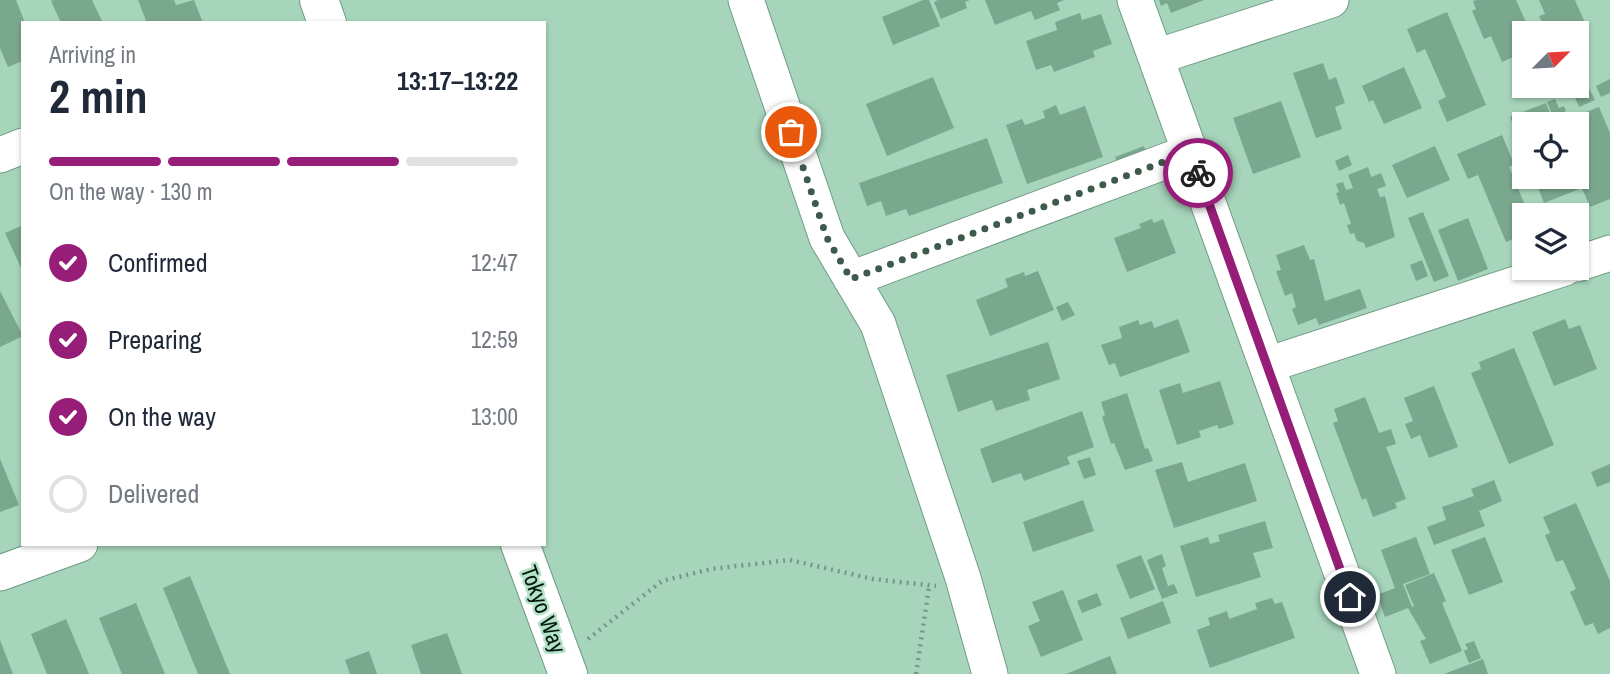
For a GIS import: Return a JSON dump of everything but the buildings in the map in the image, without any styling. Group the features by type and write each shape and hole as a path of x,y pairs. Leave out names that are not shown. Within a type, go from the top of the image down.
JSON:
{"main road":[{"path":"319,0 326,21"},
{"name":"Tokyo Way","path":"521,546 565,666"}],"street":[{"path":"746,0 827,238 878,324 963,578 990,674"},
{"path":"1135,0 1378,674"},
{"path":"1156,57 1331,0"},
{"path":"0,155 21,147"},
{"path":"851,279 1190,152"},
{"path":"1589,260 1610,253"},
{"path":"1267,365 1528,280"},
{"path":"0,573 74,546"}],"path":[{"path":"565,666 662,581 711,569 790,560 929,587 963,578"},
{"path":"916,674 929,587"}],"way so far":[{"path":"791,132 827,238 851,279 1076,197 1190,152 1198,173"}],"route":[{"path":"1198,173 1350,597"}]}
